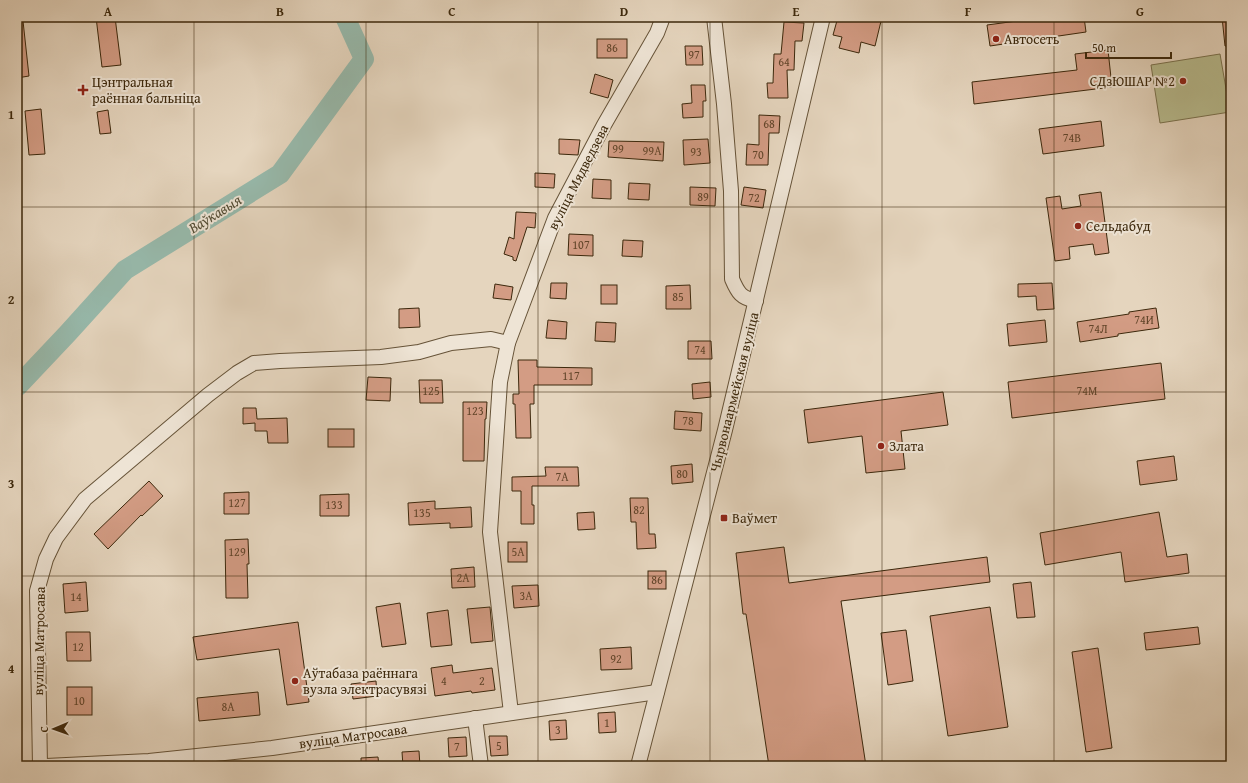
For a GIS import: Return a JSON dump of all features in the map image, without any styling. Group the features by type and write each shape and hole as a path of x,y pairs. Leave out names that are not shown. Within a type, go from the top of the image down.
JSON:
{"street":[{"name":"вуліца Мядведзева","path":"511,713 490,532 500,382 508,344 555,218 604,125 657,33 663,17"},
{"path":"714,17 724,104 731,191 732,279 737,290 742,296 749,300 756,301"},
{"name":"Чырвонаармейская вуліца","path":"638,766 725,430 823,17"},
{"name":"вуліца Матросава","path":"40,766 37,591 46,559 56,538 85,499 208,394 236,373 254,363 280,360 315,360 381,356 419,352 451,343 491,339 508,344"},
{"name":"вуліца Матросава","path":"46,766 149,761 192,761 657,692"},
{"path":"475,718 481,766"}],"green space":[{"path":"1220,54 1230,112 1160,123 1151,65"}],"building":[{"path":"96,17 115,17 121,65 102,67"},
{"path":"838,17 882,17 875,46 861,42 859,53 839,48 842,37 833,35"},
{"path":"1047,17 1084,17 1086,32 990,46 987,25"},
{"path":"1222,17 1231,17 1231,46 1225,46"},
{"path":"17,21 23,21 29,76 17,78"},
{"path":"784,22 804,23 802,41 795,41 794,70 787,70 788,98 768,98 767,83 773,83 774,54 781,54"},
{"path":"597,39 627,39 627,58 597,58"},
{"path":"685,46 702,46 703,65 686,65"},
{"path":"1108,50 1112,87 974,104 972,82 1077,70 1075,54"},
{"path":"595,74 613,80 608,98 590,93"},
{"path":"691,85 705,85 706,101 703,101 703,117 683,118 682,104 692,103"},
{"path":"41,109 45,154 29,155 25,111"},
{"path":"108,110 111,133 100,134 97,112"},
{"path":"759,115 780,116 779,133 769,133 768,165 746,165 747,144 759,145"},
{"path":"1101,121 1104,146 1043,154 1039,129"},
{"path":"559,139 580,140 578,155 559,154"},
{"path":"708,139 710,163 684,165 683,140"},
{"path":"609,141 664,142 663,161 608,157"},
{"path":"535,173 555,174 554,188 535,187"},
{"path":"593,179 611,180 611,199 592,198"},
{"path":"629,183 650,184 649,200 628,199"},
{"path":"690,187 716,188 715,206 690,205"},
{"path":"744,187 766,190 763,208 741,205"},
{"name":"Сельдабуд","path":"1101,192 1109,253 1095,255 1093,244 1069,247 1070,259 1055,261 1046,198 1060,196 1062,209 1081,206 1079,195"},
{"path":"516,212 536,213 535,228 527,227 516,261 513,260 513,257 504,254 509,237 514,239"},
{"path":"569,234 593,235 593,256 568,255"},
{"path":"623,240 643,241 642,257 622,256"},
{"path":"551,283 567,283 566,299 550,298"},
{"path":"1052,283 1054,309 1037,310 1036,296 1018,297 1018,284"},
{"path":"495,284 513,287 511,300 493,298"},
{"path":"601,285 617,285 617,304 601,304"},
{"path":"690,285 691,309 666,309 666,286"},
{"path":"419,308 420,327 399,328 399,309"},
{"path":"1156,308 1159,328 1118,334 1118,336 1080,342 1077,322"},
{"path":"548,320 567,322 566,339 546,338"},
{"path":"1045,320 1047,342 1009,346 1007,324"},
{"path":"596,322 616,323 615,342 595,341"},
{"path":"688,341 711,341 712,359 688,359"},
{"path":"518,360 537,360 537,367 592,368 592,385 534,385 534,404 530,404 531,438 516,438 515,404 513,404 513,394 519,394"},
{"path":"1161,363 1165,399 1012,418 1008,382"},
{"path":"368,377 391,378 390,401 366,400"},
{"path":"419,380 442,380 443,403 420,403"},
{"path":"710,382 711,397 693,399 692,384"},
{"path":"943,392 948,425 901,431 905,469 866,473 862,436 808,443 804,410"},
{"path":"463,402 487,402 484,461 463,461"},
{"path":"243,408 256,408 257,419 287,418 288,443 268,443 267,431 255,431 255,423 243,424"},
{"path":"675,411 702,413 701,431 674,429"},
{"path":"328,429 354,429 354,447 328,447"},
{"path":"1174,456 1177,480 1140,485 1137,461"},
{"path":"692,464 693,482 672,484 671,466"},
{"path":"545,467 578,467 579,486 532,486 534,524 521,524 521,491 512,491 512,477 546,476"},
{"path":"149,481 163,496 142,516 141,515 108,549 94,534"},
{"path":"249,492 249,514 224,514 224,493"},
{"path":"349,494 349,516 320,516 320,495"},
{"path":"630,498 648,498 649,534 655,534 656,548 637,549 636,522 631,522"},
{"path":"435,501 435,509 471,507 472,527 450,528 450,523 409,525 408,503"},
{"path":"594,512 595,529 578,530 577,513"},
{"path":"1159,512 1167,557 1187,554 1189,573 1125,582 1121,552 1045,565 1040,533"},
{"path":"248,539 248,598 226,598 225,540"},
{"path":"508,542 527,542 527,562 508,562"},
{"path":"784,547 789,583 987,557 990,582 841,601 866,766 769,766 746,614 743,614 736,553"},
{"path":"474,567 475,587 452,588 451,569"},
{"path":"648,571 666,571 666,589 648,589"},
{"path":"86,582 88,611 65,613 63,584"},
{"path":"1031,582 1035,617 1017,618 1013,584"},
{"path":"538,585 539,606 514,608 512,586"},
{"path":"400,603 406,644 382,647 376,607"},
{"path":"490,607 493,641 471,643 467,609"},
{"path":"990,607 1008,727 948,736 930,616"},
{"path":"448,610 452,645 431,647 427,613"},
{"name":"Аўтабаза раённага вузла электрасувязі","path":"298,622 309,702 287,705 279,649 197,660 193,637"},
{"path":"1198,627 1200,644 1146,650 1144,633"},
{"path":"906,630 913,681 888,685 881,633"},
{"path":"66,632 90,632 91,661 67,661"},
{"path":"631,647 632,669 601,670 600,649"},
{"path":"1098,648 1112,748 1086,752 1072,652"},
{"path":"452,665 453,673 492,668 495,690 472,693 471,691 435,696 431,668"},
{"path":"376,681 377,696 353,699 351,684"},
{"path":"67,687 92,687 92,715 67,715"},
{"path":"258,692 260,715 199,721 197,698"},
{"path":"615,712 616,732 599,733 598,713"},
{"path":"566,720 567,739 550,740 549,721"},
{"path":"489,736 507,736 508,755 491,756"},
{"path":"466,737 467,756 449,757 448,738"},
{"path":"419,751 420,766 403,766 402,752"},
{"path":"378,757 379,766 361,766 361,758"}],"waterway":[{"name":"Ваўкавыя","path":"17,387 125,270 280,174 364,59 345,17"}],"place":[{"name":"Автосеть","path":"996,39"},
{"name":"СДзЮШАР №2","path":"1183,81"},
{"name":"Цэнтральная раённая бальніца","path":"83,90"},
{"name":"Сельдабуд","path":"1078,226"},
{"name":"Злата","path":"881,446"},
{"name":"Ваўмет","path":"724,518"},
{"name":"Аўтабаза раённага вузла электрасувязі","path":"295,681"}]}
